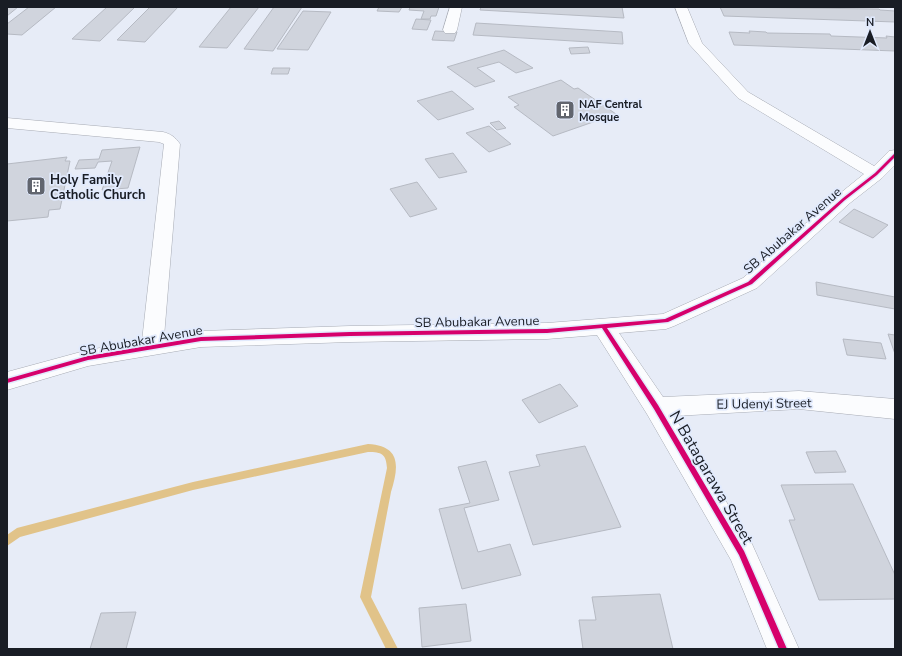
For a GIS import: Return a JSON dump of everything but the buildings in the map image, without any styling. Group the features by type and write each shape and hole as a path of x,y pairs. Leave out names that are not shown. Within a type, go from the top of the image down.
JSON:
{"street":[{"path":"450,30 456,7"},
{"path":"681,7 696,44 743,95 876,174"},
{"path":"7,123 163,137 169,140 172,144 152,348"},
{"name":"SB Abubakar Avenue","path":"7,381 88,358 201,339 350,334 547,331 666,321 750,283 844,199 876,174 895,155"},
{"name":"N Batagarawa Street","path":"603,326 656,406 742,553 783,649"},
{"name":"EJ Udenyi Street","path":"656,406 799,400 895,409"}],"waterway":[{"path":"7,541 17,533 193,486 368,448 378,448 385,451 389,456 392,468 365,597 392,649"}],"cycle path":[{"path":"7,381 88,358 201,339 350,334 547,331 666,321 750,283 844,199 876,174 895,155"},
{"path":"603,326 656,407 742,553 783,649"}],"place":[{"name":"NAF Central Mosque","path":"565,110"},
{"name":"Holy Family Catholic Church","path":"36,186"}]}
